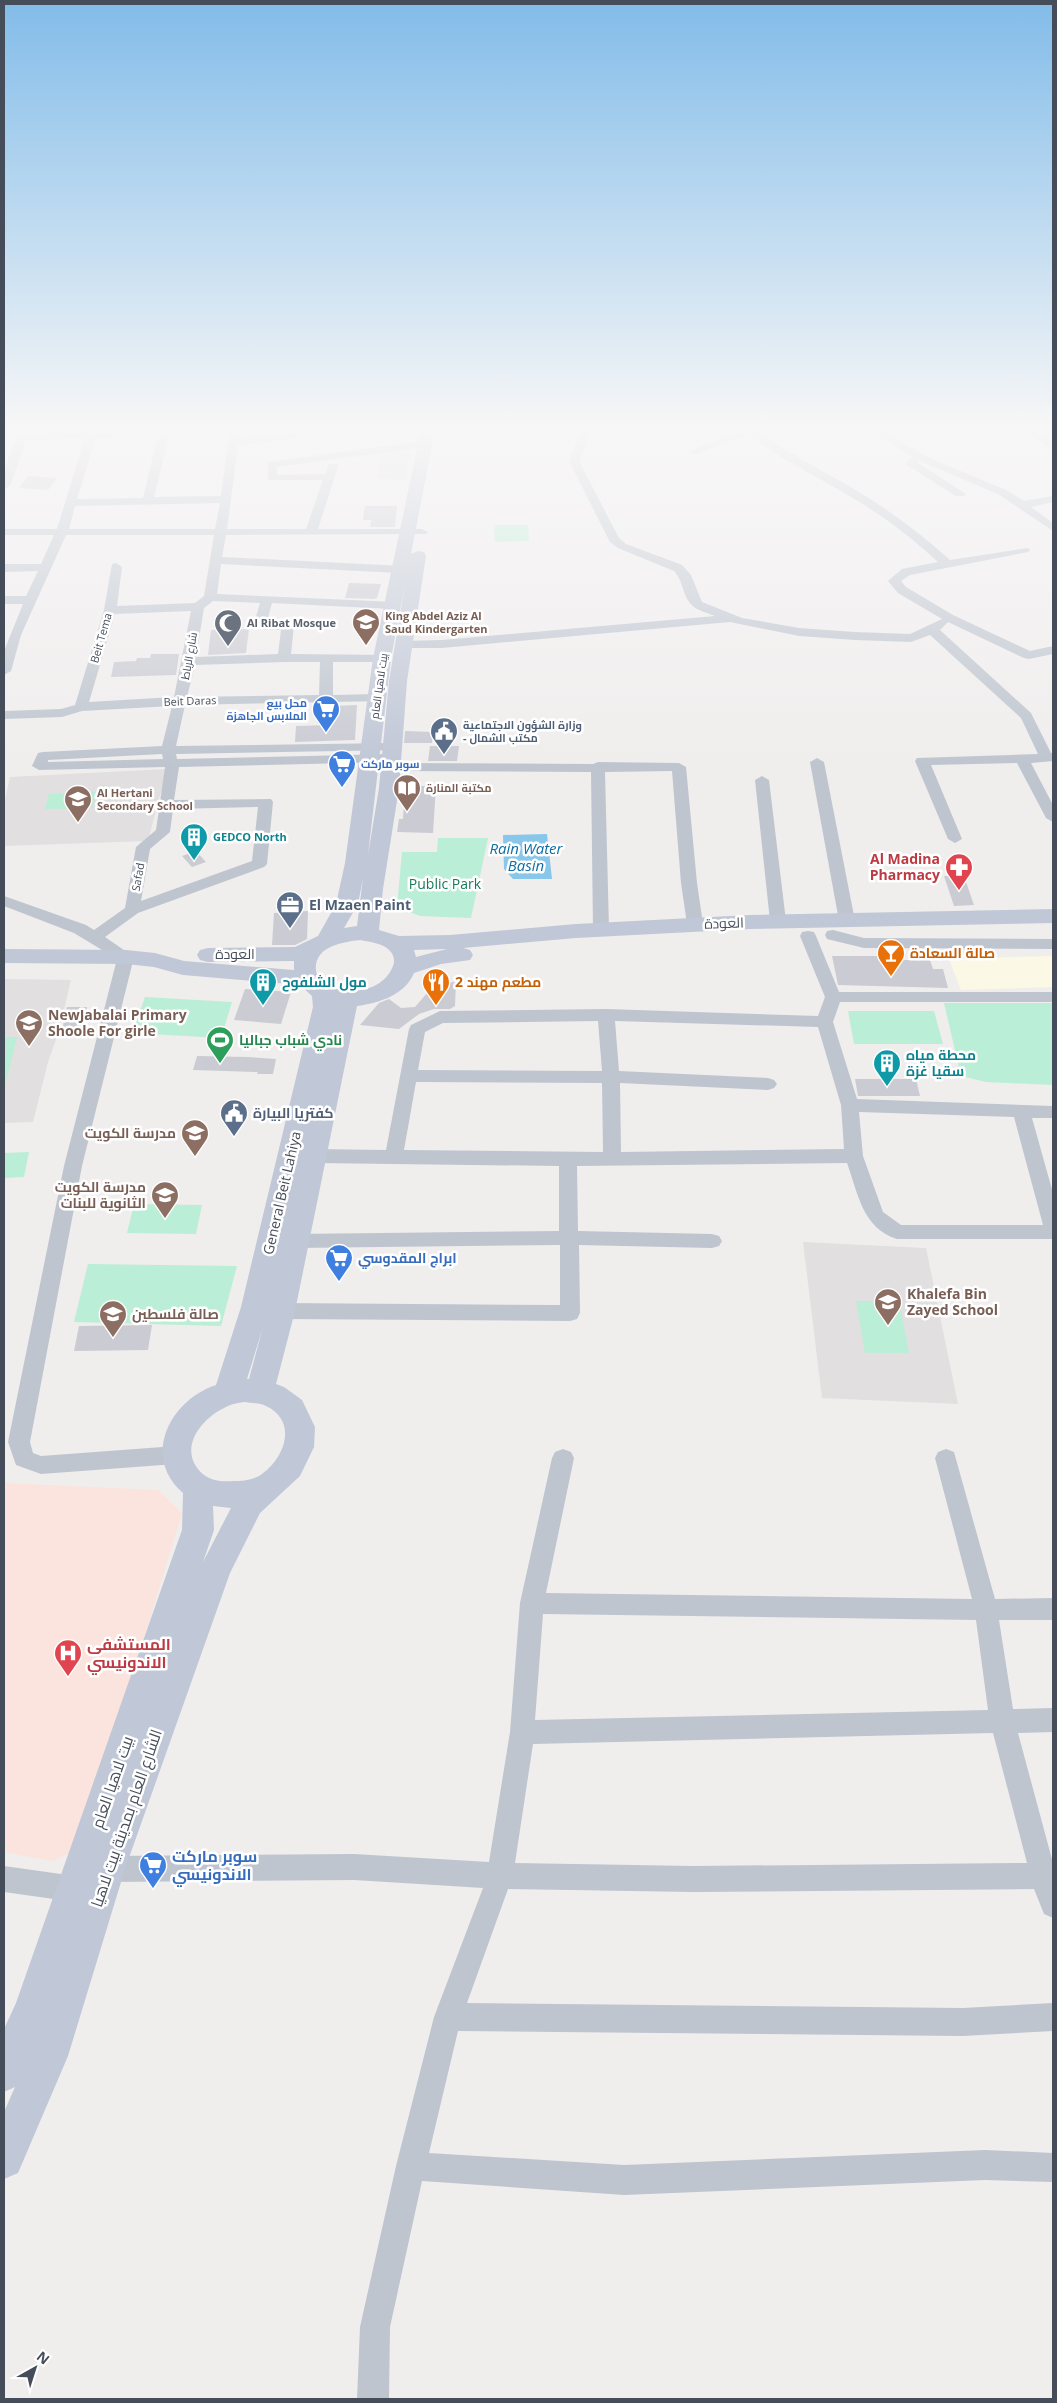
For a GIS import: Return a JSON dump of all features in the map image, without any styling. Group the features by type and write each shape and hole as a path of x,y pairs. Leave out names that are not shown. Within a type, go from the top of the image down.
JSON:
{"main road":[{"name":"بيت لاهيا العام","path":"321,944 347,904 356,863 382,658 399,569 410,542"},
{"name":"بيت لاهيا العام","path":"368,933 376,857 385,815 413,542"},
{"name":"العودة","path":"407,967 438,958 538,948 808,936 840,928 1053,916"},
{"name":"العودة","path":"395,943 450,942 601,929 778,921 840,928 1053,930"},
{"path":"368,933 395,943 404,951 407,967 402,977 387,990 372,996 326,989 305,964 321,944 344,934 368,933"},
{"name":"العودة","path":"155,960 177,955 297,954 321,944"},
{"name":"العودة","path":"4,956 126,957 155,960 183,968 326,989"},
{"name":"General Beit Lahiya","path":"260,1391 281,1311 294,1241 315,1156 326,989"},
{"name":"General Beit Lahiya","path":"228,1392 255,1308 325,1007 326,989"},
{"path":"260,1391 277,1397 291,1408 301,1429 301,1446 293,1465 277,1481 267,1487 244,1495 214,1494 198,1487 186,1476 176,1456 178,1435 188,1416 206,1401 228,1392 260,1391"},
{"name":"بيت لاهيا العام","path":"4,2072 33,2009 198,1530 198,1487"},
{"name":"الشارع العام بمدينة بيت لاهيا","path":"4,2159 48,2056 107,1868 214,1570 249,1504 267,1487"}],"street":[{"path":"4,671 9,634 31,600 57,542"},
{"path":"110,610 198,607 210,597 219,542"},
{"path":"617,542 622,546 678,568 685,575 694,600 698,605 732,618 799,632 911,638 932,630 949,618"},
{"path":"924,542 947,564"},
{"path":"1024,550 906,572 894,581 902,590 949,618 1029,656 1053,650"},
{"path":"216,560 399,569"},
{"path":"4,568 45,567"},
{"name":"Beit Tema","path":"81,707 110,610 116,567"},
{"path":"210,597 392,605"},
{"path":"4,600 31,600"},
{"path":"267,600 260,623 264,626 288,626 284,658"},
{"name":"شارع الرباط","path":"168,750 189,661 198,607"},
{"path":"403,645 442,644 732,618"},
{"path":"932,630 1026,716 1050,757 922,760 955,839"},
{"path":"189,661 284,658 382,658"},
{"path":"326,698 327,658"},
{"name":"Beit Daras","path":"4,715 62,713 81,707 180,701 377,698"},
{"path":"371,752 172,765 41,761 168,750 371,752 391,757 482,769 598,766 678,767 689,883 695,924"},
{"name":"Safad","path":"95,937 132,910 143,847 163,832 172,765 168,750"},
{"path":"1022,759 1053,818"},
{"path":"817,762 840,928 864,943 1053,944"},
{"path":"598,766 601,929"},
{"path":"762,780 778,921"},
{"path":"132,910 259,864 266,802 166,804"},
{"path":"4,901 55,918 95,937 126,957 73,1166 20,1442 24,1459 41,1465 176,1456"},
{"path":"808,936 833,997 825,1022 850,1105 854,1156 875,1216 897,1232 1053,1232"},
{"path":"833,997 1053,997"},
{"path":"394,1156 410,1076 416,1029 440,1017 606,1015 825,1022"},
{"path":"606,1015 611,1077 612,1159"},
{"path":"410,1076 611,1077 768,1084"},
{"path":"850,1105 1053,1112"},
{"path":"1022,1112 1053,1227"},
{"path":"315,1156 568,1159 854,1156"},
{"path":"281,1311 570,1313 568,1159"},
{"path":"294,1241 570,1238 712,1241"},
{"path":"373,2399 375,2327 411,2166 448,2017 500,1876 522,1732 532,1603 563,1458"},
{"path":"946,1458 986,1610 1002,1720 1048,1876 1053,1905"},
{"path":"532,1603 986,1610 1053,1609"},
{"path":"522,1732 1053,1720"},
{"path":"107,1868 354,1867 500,1876 693,1878 1048,1876"},
{"path":"4,1879 74,1889"},
{"path":"448,2017 953,2022 1053,2017"},
{"path":"411,2166 624,2180 985,2165 1053,2168"}],"shaded area":[{"name":"Al Hertani Secondary School","path":"167,769 148,841 4,846 4,804 10,777"},
{"path":"1053,956 1053,987 961,990 949,959"},
{"name":"NewJabalai Primary Shoole For girle","path":"4,979 71,980 59,1031 48,1062 33,1122 4,1123"},
{"path":"803,1242 926,1248 958,1404 822,1398"},
{"name":"المستشفى الاندونيسي","path":"4,1483 158,1490 182,1513 82,1840 75,1851 52,1861 4,1852"}],"green space":[{"path":"96,792 92,808 45,809 49,794"},
{"name":"Public Park","path":"438,838 488,838 471,918 420,916 397,907 402,852 437,852"},
{"path":"145,997 232,1002 221,1038 132,1033"},
{"path":"944,1003 1053,1003 1053,1085 986,1082 961,1076"},
{"path":"848,1011 934,1011 943,1044 854,1044"},
{"path":"4,1037 17,1037 6,1082 4,1082"},
{"path":"29,1152 24,1177 4,1178 4,1153"},
{"path":"134,1204 202,1205 196,1234 127,1233"},
{"path":"88,1264 237,1266 221,1326 74,1322"},
{"path":"856,1301 899,1301 909,1353 865,1353"}],"water":[{"name":"Rain Water Basin","path":"547,834 552,879 513,879 504,869 503,835"}],"building":[{"path":"349,583 381,584 377,598 345,598"},
{"name":"Al Ribat Mosque","path":"249,629 246,653 208,655 211,630"},
{"path":"151,654 179,654 176,675 111,677 114,662 150,658"},
{"name":"محل بيع الملابس الجاهزة","path":"357,705 355,740 295,742 296,726 330,725 332,706"},
{"path":"405,731 433,732 432,743 404,743"},
{"name":"وزارة الشؤون الاجتماعية - مكتب الشمال","path":"430,746 459,746 457,761 428,761"},
{"path":"405,786 436,786 433,833 397,832 399,819 403,819"},
{"path":"196,851 206,862 192,867 182,856"},
{"name":"Al Madina Pharmacy","path":"944,876 964,876 974,905 954,906"},
{"name":"El Mzaen Paint","path":"308,911 307,939 295,945 272,945 274,913"},
{"name":"صالة السعادة","path":"832,956 892,956 893,960 930,960 933,969 943,969 948,988 838,985"},
{"name":"مطعم مهند 2","path":"456,982 455,1006 450,1009 434,1009 419,1014 399,1029 360,1025 379,1003 389,999 401,1008 415,1007 428,992 422,985"},
{"name":"مول الشلفوح","path":"245,989 291,992 281,1024 234,1020"},
{"path":"67,1007 87,1007 81,1035 61,1035"},
{"name":"نادي شباب جباليا","path":"197,1056 276,1059 273,1074 257,1074 258,1072 193,1070"},
{"name":"محطة مياه سقيا غزة","path":"855,1079 916,1079 920,1096 858,1096"},
{"name":"صالة فلسطين","path":"152,1325 148,1350 74,1351 79,1326"}],"place":[{"name":"King Abdel Aziz Al Saud Kindergarten","path":"366,646"},
{"name":"Al Ribat Mosque","path":"228,647"},
{"name":"محل بيع الملابس الجاهزة","path":"326,733"},
{"name":"وزارة الشؤون الاجتماعية - مكتب الشمال","path":"444,755"},
{"name":"سوبر ماركت","path":"342,788"},
{"name":"مكتبة المنارة","path":"407,812"},
{"name":"Al Hertani Secondary School","path":"78,823"},
{"name":"GEDCO North","path":"194,861"},
{"name":"Al Madina Pharmacy","path":"959,891"},
{"name":"El Mzaen Paint","path":"290,929"},
{"name":"صالة السعادة","path":"891,977"},
{"name":"مول الشلفوح","path":"263,1006"},
{"name":"مطعم مهند 2","path":"436,1006"},
{"name":"NewJabalai Primary Shoole For girle","path":"29,1047"},
{"name":"نادي شباب جباليا","path":"220,1064"},
{"name":"محطة مياه سقيا غزة","path":"887,1087"},
{"name":"كفتريا البيارة","path":"234,1137"},
{"name":"مدرسة الكويت","path":"195,1157"},
{"name":"مدرسة الكويت الثانوية للبنات","path":"165,1219"},
{"name":"ابراج المقدوسي","path":"339,1282"},
{"name":"Khalefa Bin Zayed School","path":"888,1326"},
{"name":"صالة فلسطين","path":"113,1338"},
{"name":"المستشفى الاندونيسي","path":"68,1677"},
{"name":"سوبر ماركت الاندونيسي","path":"153,1889"}]}
